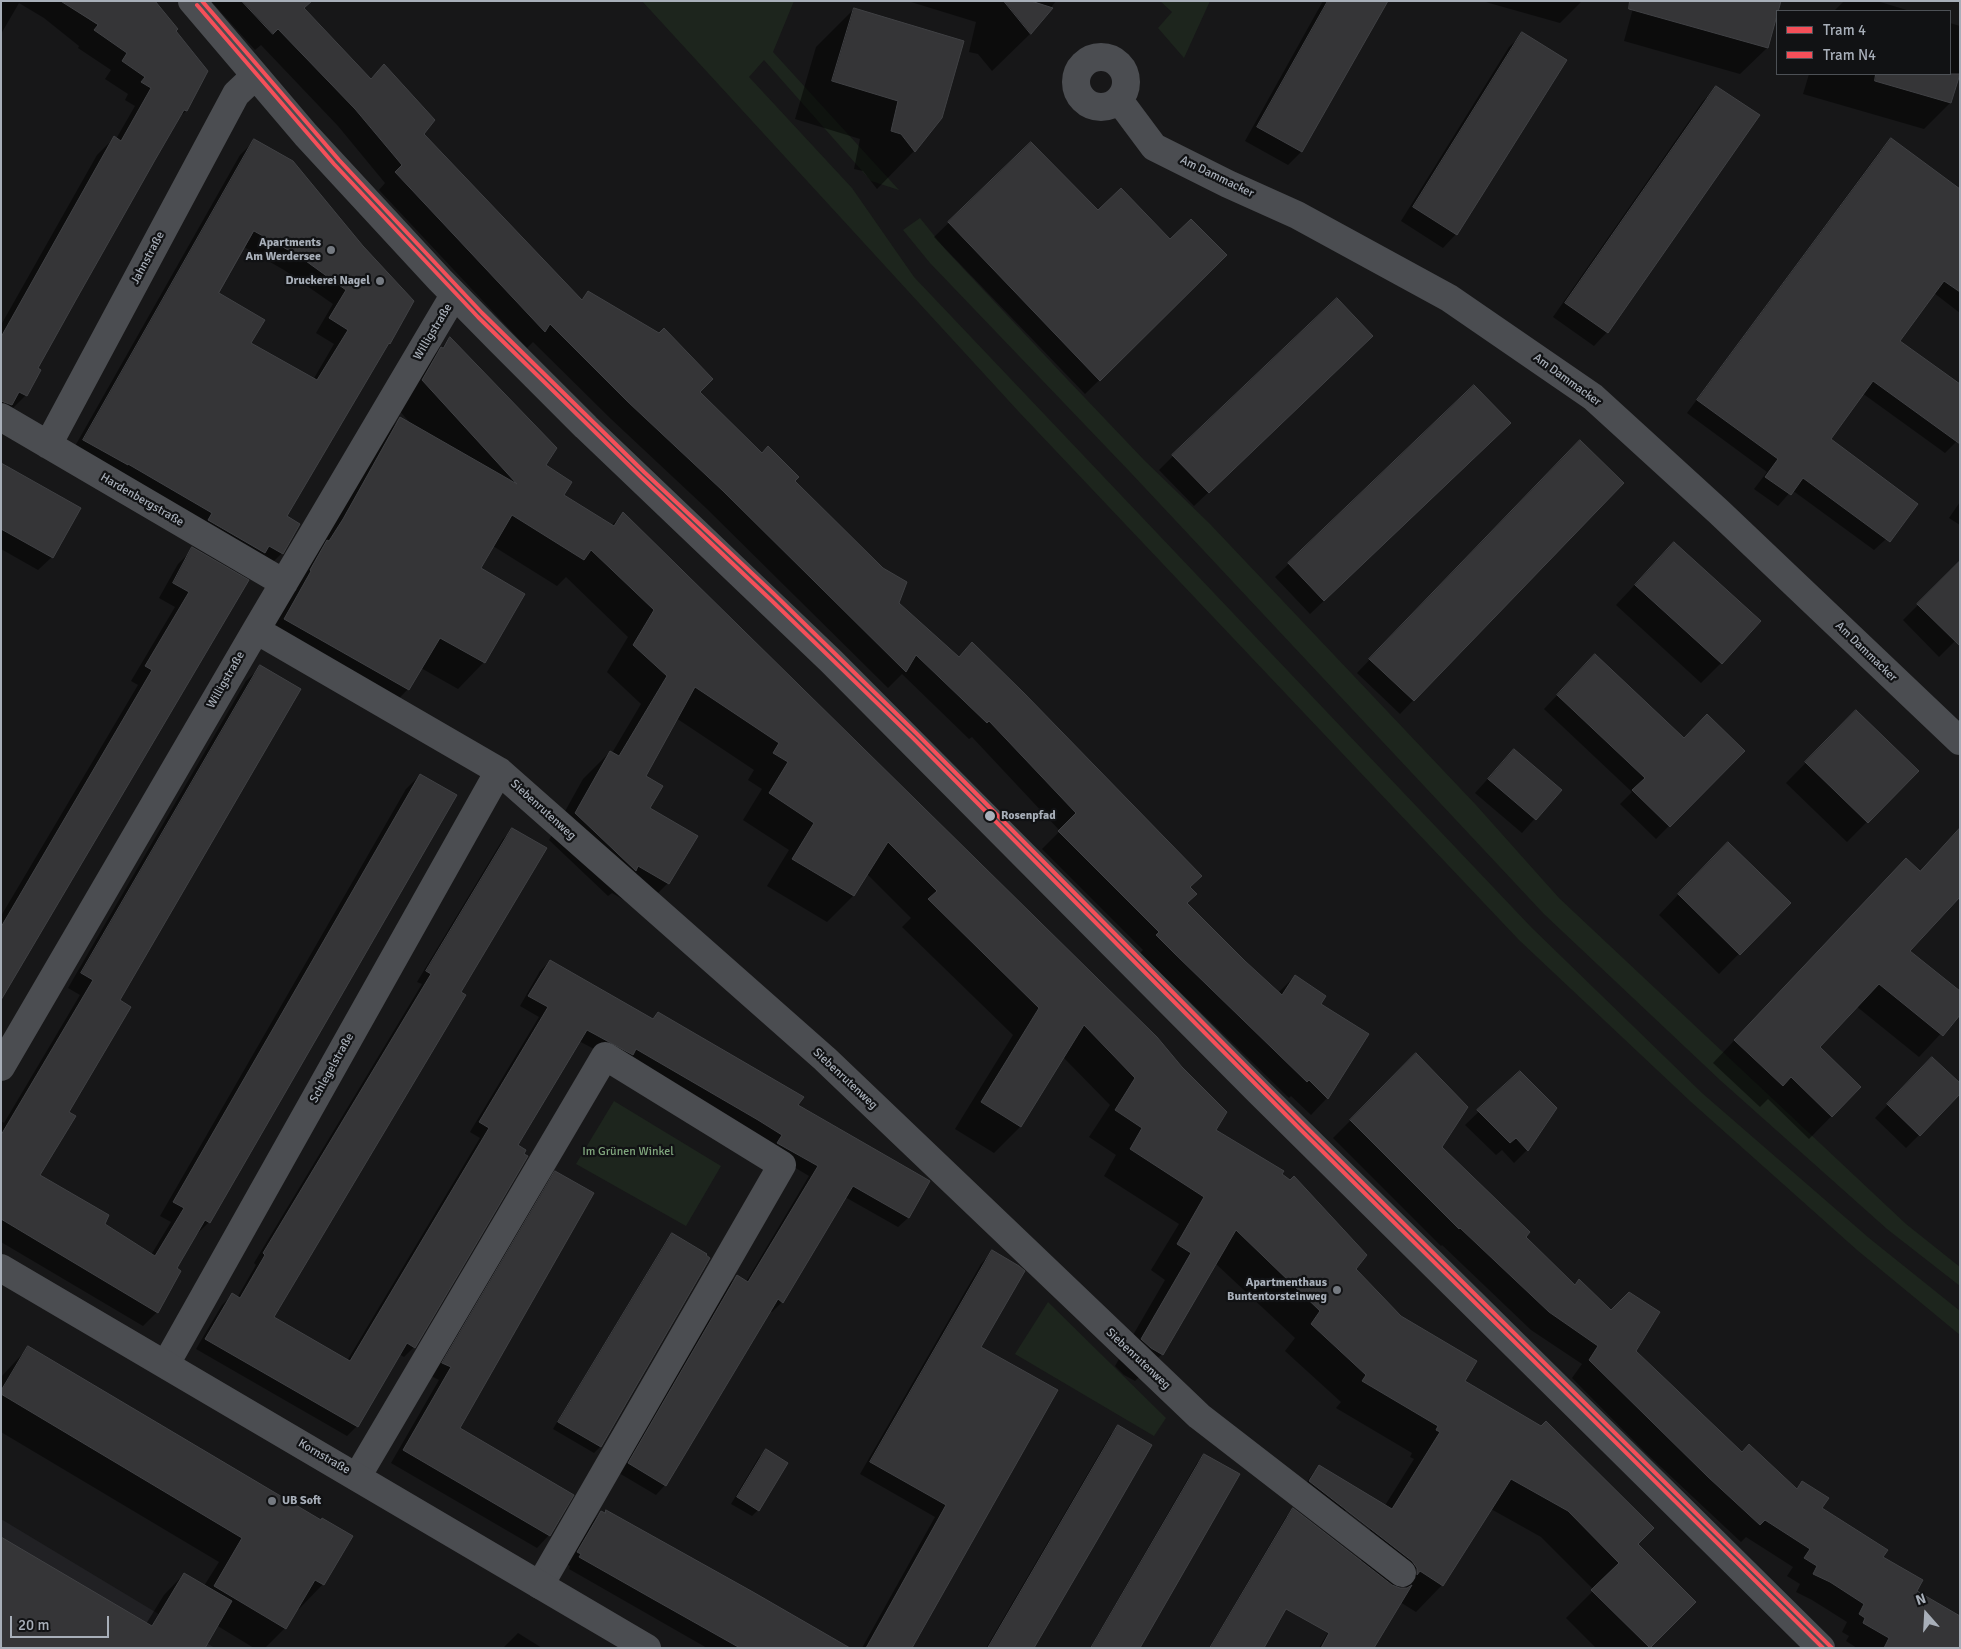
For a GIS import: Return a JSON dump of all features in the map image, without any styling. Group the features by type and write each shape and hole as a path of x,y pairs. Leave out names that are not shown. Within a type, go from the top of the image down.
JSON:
{"street":[{"path":"192,1 306,135 454,295 586,427 831,661 1266,1099 1821,1648"},
{"name":"Jahnstraße","path":"48,445 236,94 255,76"},
{"name":"Am Dammacker","path":"1119,100 1154,147 1228,184 1297,214 1449,298 1593,397 1719,512 1960,741"},
{"name":"Willigstraße","path":"1,1067 454,295"},
{"name":"Hardenbergstraße","path":"1,417 284,583"},
{"name":"Siebenrutenweg","path":"256,630 499,771 825,1059 1199,1416 1402,1573"},
{"name":"Schlegelstraße","path":"166,1364 499,771"},
{"path":"357,1477 605,1056 782,1165 540,1585"},
{"name":"Kornstraße","path":"1,1268 647,1648"}],"shaded area":[{"path":"1,1519 215,1648 1,1648"}],"green space":[{"path":"642,1 794,1 773,52 899,190 871,181 764,60 749,77 852,188 914,277 1531,927 1702,1093 1869,1238 1960,1311 1960,1335 1857,1250 1690,1101 1519,940 1019,412"},
{"path":"1160,1 1210,1 1184,58 1158,28 1172,12"},
{"path":"920,218 945,249 1066,378 1144,460 1210,524 1476,805 1559,898 1906,1224 1960,1267 1960,1286 1887,1229 1720,1080 1544,914 1131,473 930,263 903,230"},
{"name":"Im Grünen Winkel","path":"614,1101 721,1166 686,1226 576,1164"},
{"path":"1048,1302 1166,1418 1154,1436 1015,1354"}],"building":[{"path":"61,1 155,1 208,71 187,111 184,110 155,160 38,368 41,370 27,396 19,392 12,405 1,401 1,337 114,136 121,141 151,88 141,82 145,77 122,61 127,53 94,30 98,25"},
{"path":"242,1 312,1 304,8 371,79 384,64 435,120 424,134 582,300 588,291 659,333 664,328 713,379 700,392 762,453 768,446 799,477 795,481 883,568 907,582 899,603 959,657 972,642 1202,876 1190,887 1197,894 1187,903 1245,961 1282,995 1295,975 1326,996 1321,1004 1369,1034 1328,1099 1309,1080 1307,1082 1175,954 1156,935 1159,932 1058,831 1076,813 989,721 987,723 916,655 906,672 723,491 628,402 550,324 545,332 395,172 402,165 355,109 278,29 273,34"},
{"path":"1004,1 1031,1 1053,8 1031,34"},
{"path":"1328,1 1388,1 1302,152 1257,127"},
{"path":"1630,1 1781,1 1779,10 1776,10 1776,19 1768,48 1629,9"},
{"path":"854,8 964,41 942,118 915,152 901,134 891,131 898,101 832,81"},
{"path":"1522,32 1567,60 1457,235 1413,207"},
{"path":"1960,74 1951,103 1875,81 1876,75"},
{"path":"1716,86 1760,115 1608,333 1565,303"},
{"path":"1891,138 1960,189 1960,292 1944,281 1900,341 1960,384 1960,444 1873,381 1831,439 1918,504 1890,542 1803,478 1791,495 1765,477 1778,459 1697,400"},
{"path":"254,139 293,161 363,246 414,301 287,516 300,524 283,554 269,546 265,553 208,520 212,513 83,440","holes":["254,231 299,256 346,290 329,318 348,330 317,380 251,343 265,320 219,293"]},
{"path":"1031,142 1098,210 1121,188 1170,239 1191,219 1227,255 1100,381 948,222"},
{"path":"1337,298 1373,336 1209,493 1172,455"},
{"path":"450,337 557,448 546,465 572,482 564,495 614,526 623,512 1157,1037 1182,1067 1227,1112 1216,1130 1284,1171 1282,1174 1290,1180 1294,1176 1367,1255 1356,1269 1401,1316 1477,1361 1465,1381 1541,1426 1546,1421 1654,1528 1638,1544 1696,1602 1650,1648 1591,1590 1619,1563 1568,1511 1511,1479 1443,1586 1420,1571 1417,1575 1417,1568 1412,1561 1309,1481 1319,1465 1392,1509 1440,1432 1436,1430 1438,1426 1362,1381 1366,1375 1311,1324 1320,1311 1236,1230 1163,1355 1141,1339 1191,1253 1177,1244 1204,1197 1130,1149 1142,1128 1115,1110 1135,1078 1084,1025 1021,1127 981,1102 1039,1008 928,899 937,891 888,842 854,896 792,859 814,823 769,793 788,762 773,753 779,743 695,687 646,776 663,786 650,808 698,836 669,884 638,866 636,871 575,813 610,751 619,756 667,676 633,645 654,610 591,550 584,560 512,515 481,568 525,594 485,663 440,638 409,690 284,619 327,540 329,541 343,519 400,417 517,484 422,380 441,347 443,348"},
{"path":"1474,385 1511,423 1324,601 1288,563"},
{"path":"1580,440 1624,483 1414,701 1369,659"},
{"path":"1,463 81,508 53,558 1,529"},
{"path":"1674,542 1761,621 1722,664 1635,585"},
{"path":"192,547 249,580 1,1000 1,927 152,670 145,666 189,592 173,583"},
{"path":"1960,561 1960,646 1917,604"},
{"path":"1595,654 1684,738 1707,714 1745,751 1670,827 1632,790 1645,778 1557,695"},
{"path":"260,665 301,689 120,1000 131,1007 69,1112 76,1116 40,1175 109,1215 105,1224 155,1256 184,1208 173,1202 420,774 457,795 210,1223 205,1220 177,1268 181,1271 158,1313 1,1219 1,1135 93,980 81,973"},
{"path":"1856,710 1919,771 1868,823 1805,762"},
{"path":"1514,749 1562,790 1536,820 1488,779"},
{"path":"512,828 547,848 461,992 466,995 274,1317 350,1361 489,1128 479,1122 548,1007 528,996 550,960 653,1019 658,1012 804,1097 798,1105 930,1181 909,1218 853,1186 783,1303 778,1299 666,1486 628,1463 737,1275 748,1282 818,1166 777,1143 782,1135 758,1120 636,1049 633,1055 587,1030 518,1145 526,1150 524,1154 528,1156 415,1348 407,1343 358,1427 205,1339 232,1293 240,1298 265,1255 263,1253 431,974 426,971"},
{"path":"1960,828 1960,897 1910,951 1960,991 1960,1015 1943,1036 1879,984 1820,1047 1861,1087 1832,1117 1791,1077 1783,1086 1734,1040 1906,858 1920,871"},
{"path":"1728,842 1791,903 1740,955 1678,894"},
{"path":"1416,1053 1468,1107 1442,1147 1530,1232 1526,1237 1575,1285 1579,1279 1611,1310 1629,1292 1660,1312 1636,1351 1742,1452 1749,1444 1797,1489 1802,1481 1829,1498 1822,1508 1888,1550 1883,1557 1923,1580 1917,1591 1960,1616 1960,1648 1884,1648 1889,1638 1863,1623 1865,1618 1859,1614 1864,1604 1830,1582 1813,1574 1817,1566 1804,1558 1810,1549 1765,1520 1760,1525 1708,1477 1589,1360 1598,1346 1549,1312 1459,1229 1350,1120"},
{"path":"1932,1057 1960,1083 1960,1094 1920,1136 1887,1104"},
{"path":"1520,1071 1557,1108 1528,1151 1516,1138 1510,1143 1477,1110"},
{"path":"555,1171 594,1193 460,1428 574,1495 550,1536 403,1450 451,1367 442,1363"},
{"path":"672,1233 707,1254 710,1258 601,1447 558,1422"},
{"path":"992,1250 1025,1271 981,1347 1058,1390 912,1648 866,1648 946,1505 870,1462"},
{"path":"28,1346 321,1520 322,1518 353,1536 324,1585 315,1580 286,1629 214,1586 242,1538 1,1394"},
{"path":"1118,1425 1152,1445 1096,1542 1034,1648 988,1648"},
{"path":"766,1449 788,1463 759,1511 737,1497"},
{"path":"1204,1454 1240,1474 1140,1648 1091,1648"},
{"path":"1293,1508 1392,1585 1407,1588 1412,1585 1374,1648 1321,1648 1329,1633 1286,1609 1264,1648 1210,1648"},
{"path":"606,1510 850,1648 740,1648 653,1599 579,1557 581,1554 577,1552 601,1511 605,1513"},
{"path":"1,1537 152,1626 184,1573 232,1601 205,1648 1,1648"}],"tram line":[{"name":"4","path":"202,1 339,160 482,313 644,472 774,594 917,734 1306,1127 1832,1648"},
{"name":"N4","path":"197,5 334,164 478,317 640,476 913,738 1302,1131 1823,1648"}],"place":[{"name":"Apartments Am Werdersee","path":"331,250"},
{"name":"Druckerei Nagel","path":"380,281"},
{"name":"Rosenpfad","path":"990,816"},
{"name":"Apartmenthaus Buntentorsteinweg","path":"1337,1290"},
{"name":"UB Soft","path":"272,1501"}]}
